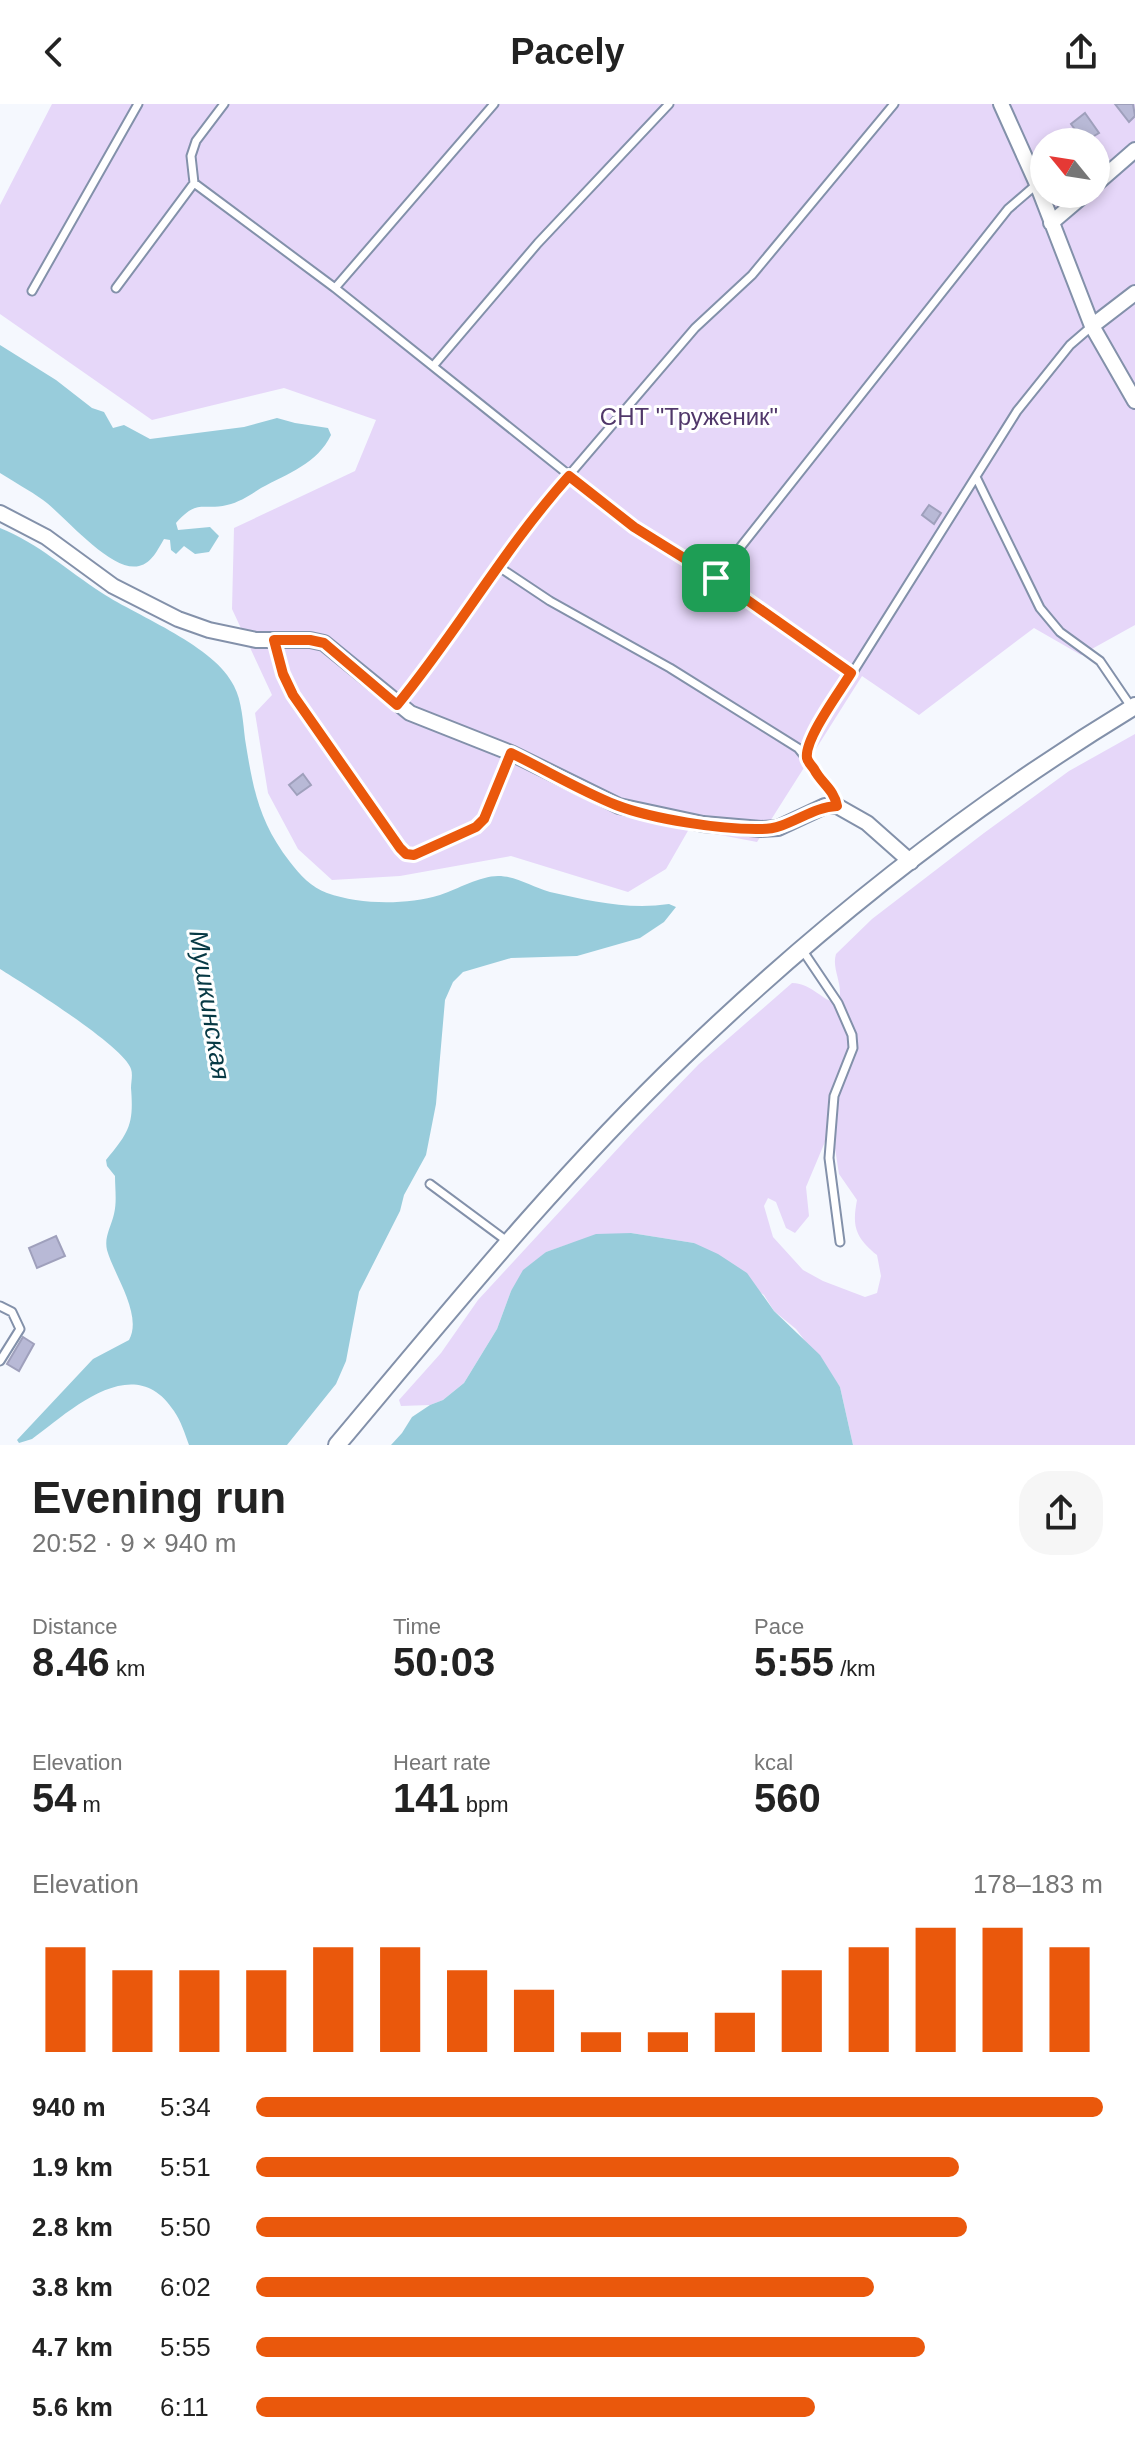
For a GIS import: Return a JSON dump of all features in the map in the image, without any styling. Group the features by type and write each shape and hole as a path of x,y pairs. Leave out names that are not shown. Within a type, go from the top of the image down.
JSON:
{"street":[{"path":"1001,104 1030,168"},
{"path":"1110,172 1135,150"},
{"path":"1046,208 1092,326 1135,401"},
{"path":"1051,223 1069,208"},
{"path":"1092,326 1135,293"},
{"path":"0,513 26,525 113,586 146,605 209,630 256,640 324,643 397,705 428,722 511,753 619,806 703,824 761,829 778,828 825,806 837,806 867,823 911,862"},
{"path":"337,1445 574,1169 681,1059 802,949 911,862 977,812 1134,707"}],"lane":[{"path":"32,291 138,104"},
{"path":"116,288 194,183 191,156 196,141 224,104"},
{"path":"335,288 494,104"},
{"path":"434,365 538,243 669,104"},
{"path":"397,705 529,522 695,328 752,275 894,104"},
{"path":"194,183 434,365 634,527 716,578 851,673"},
{"path":"716,578 1008,209 1030,190"},
{"path":"807,758 816,731 851,673 1037,383 1070,345 1092,326"},
{"path":"976,477 1040,608 1060,632 1100,661 1134,707"},
{"path":"499,567 550,601 670,668 798,748 832,790 837,806"},
{"path":"274,640 283,674 293,695 406,854 414,855 476,827 484,819 511,753"},
{"path":"802,949 838,1003 852,1035 853,1048 834,1096 829,1158 840,1242"},
{"path":"430,1184 509,1243"},
{"path":"0,1306 12,1312 20,1329 0,1361"}],"green space":[{"name":"СНТ \"Труженик\"","path":"52,104 1135,104 1135,625 1081,655 1034,628 919,715 862,676 757,842 689,829 666,869 628,892 511,856 400,876 332,880 298,849 268,793 255,713 272,695 232,609 234,528 355,471 376,420 284,388 152,420 0,314 0,205"},
{"path":"1135,734 1135,1445 853,1445 840,1387 796,1329 774,1311 764,1295 694,1243 631,1233 569,1244 546,1252 511,1291 497,1329 464,1383 443,1400 430,1405 401,1406 399,1400 441,1353 478,1300 699,1064 792,983 806,986 838,1003 840,990 836,954 872,919 1069,771","holes":["827,1137 834,1142 839,1174 857,1200 857,1230 877,1255 881,1276 877,1293 865,1297 803,1270 773,1237 764,1206 768,1198 776,1202 786,1228 795,1233 809,1216 806,1187"]}],"water":[{"path":"0,345 56,380 92,408 104,412 113,428 124,425 150,439 244,427 277,418 328,428 331,435 310,460 245,498 227,505 195,508 184,515 176,523 178,530 210,527 219,536 209,552 195,554 184,546 176,554 171,550 170,540 164,539 148,562 128,566 102,552 43,500 0,473"},
{"name":"Мушкинская","path":"0,528 40,549 102,593 194,645 224,672 239,698 251,774 264,819 294,867 321,890 354,900 398,902 440,895 476,880 505,876 550,892 594,901 639,906 669,904 676,907 664,922 640,938 577,956 511,958 463,972 453,982 445,1000 436,1104 426,1155 359,1292 346,1361 336,1384 287,1445 189,1445 174,1411 158,1393 140,1385 122,1385 102,1391 83,1401 32,1439 19,1443 17,1440 93,1359 129,1340 132,1330 130,1307 107,1250 106,1241 116,1195 115,1176 106,1160 128,1127 132,1111 132,1074 125,1059 111,1046 0,969"},
{"path":"631,1233 694,1243 747,1273 774,1311 820,1355 840,1387 853,1445 391,1445 412,1417 443,1400 464,1383 497,1329 511,1291 523,1270 546,1252 596,1234"}],"building":[{"path":"1115,104 1133,104 1135,116 1129,122"},
{"path":"1085,113 1096,128 1074,128 1071,124"},
{"path":"929,505 941,513 934,524 922,515"},
{"path":"303,774 311,785 297,795 289,785"},
{"path":"56,1236 65,1256 37,1268 29,1248"},
{"path":"23,1337 34,1344 19,1371 7,1364"}],"route":[{"path":"569,476 634,527 716,578 851,673 816,731 807,758 818,776 832,790 837,806 825,806 778,828 703,824 619,806 511,753 490,807 476,827 414,855 406,854 293,695 283,674 274,640 324,643 397,705 418,680 529,522 569,476"}]}
